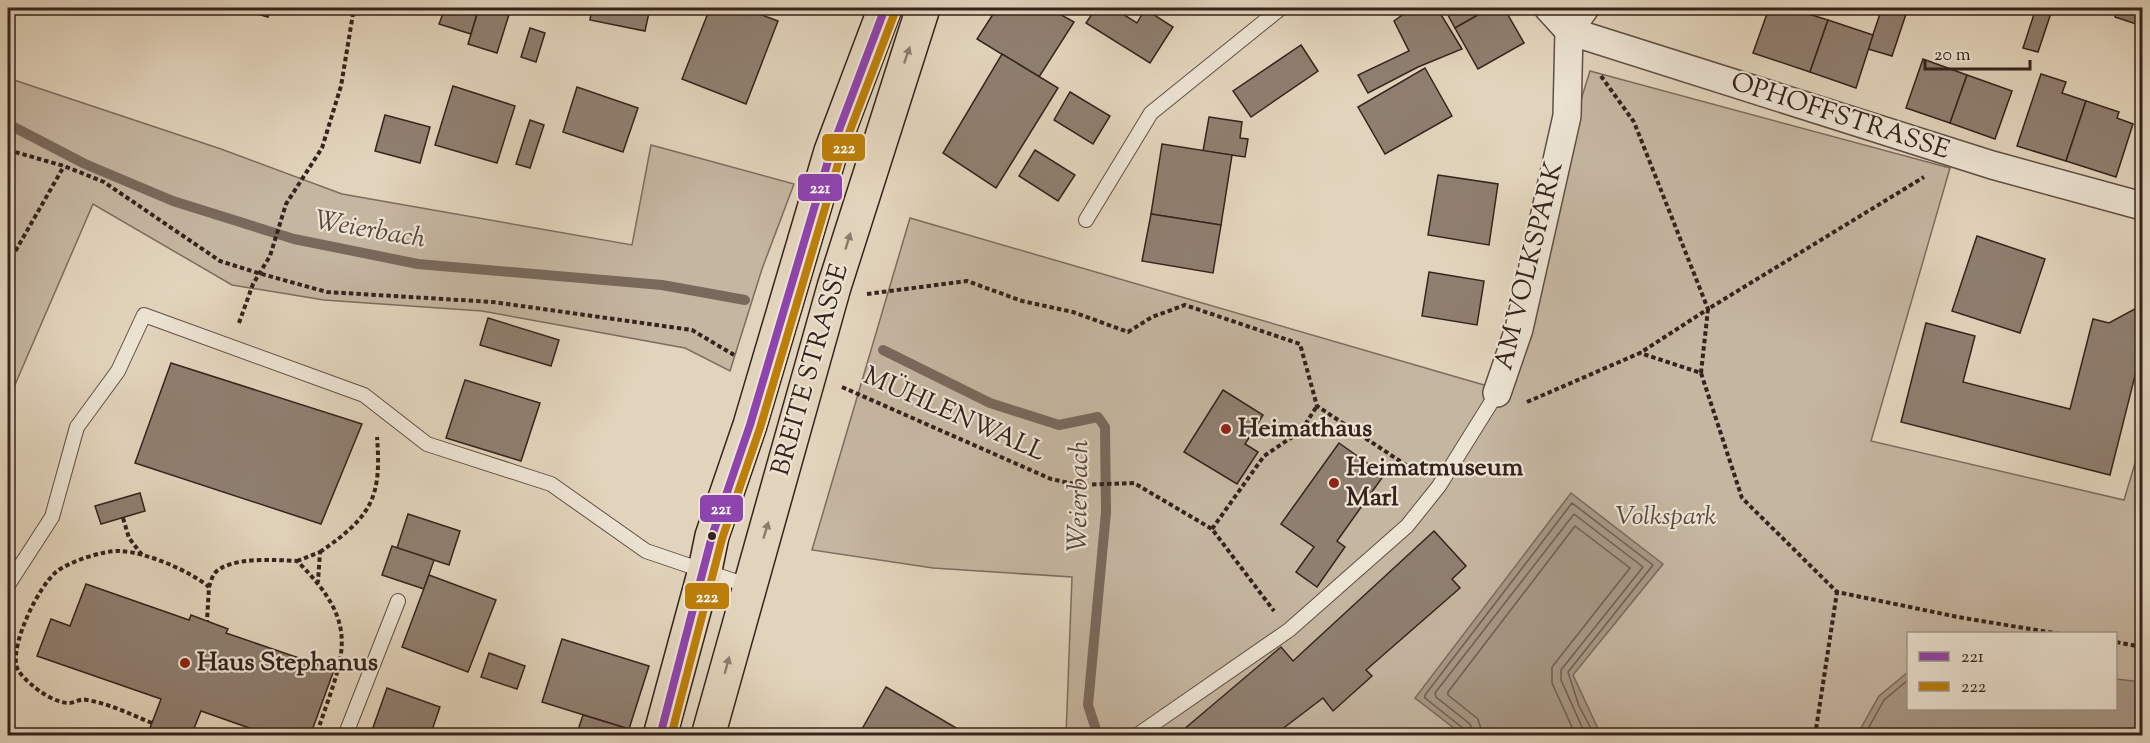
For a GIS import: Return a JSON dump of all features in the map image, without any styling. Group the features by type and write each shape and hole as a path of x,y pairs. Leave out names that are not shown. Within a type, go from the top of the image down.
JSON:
{"main road":[{"name":"BREITE STRASSE","path":"660,735 705,570 712,536 750,425 831,151 885,8"},
{"name":"BREITE STRASSE","path":"708,735 834,287 923,8"}],"street":[{"path":"1548,8 1569,31 1585,8"},
{"name":"OPHOFFSTRASSE","path":"1569,31 1992,165 2142,206"},
{"name":"AM VOLKSPARK","path":"1497,393 1519,329 1567,116 1569,31"}],"lane":[{"path":"1086,220 1151,113 1281,8"},
{"path":"8,585 52,518 76,427 118,371 144,315 364,395 427,444 551,484 646,551 749,586"},
{"name":"AM VOLKSPARK","path":"1136,735 1289,630 1407,526 1439,486 1497,393"},
{"path":"345,735 398,601"}],"path":[{"path":"245,308 258,273 270,256 286,204 322,148 340,86 354,8"},
{"path":"1569,31 1634,122 1708,309 1701,373 1742,498 1837,591 1958,617 2054,632"},
{"path":"8,150 64,166 104,182 220,261 258,273 327,292 493,302 692,330 742,360"},
{"path":"8,264 64,166"},
{"path":"1497,393 1527,402 1640,353 1930,174"},
{"path":"834,287 865,294 967,281 1022,301 1073,312 1128,332 1152,317 1185,305 1300,344 1317,406 1439,486"},
{"path":"1640,353 1701,373"},
{"name":"MÜHLENWALL","path":"839,385 1051,478 1079,485 1134,483 1212,529"},
{"path":"1280,619 1212,529 1264,456 1301,431 1317,406"},
{"path":"207,621 209,587 214,573 231,564 255,561 297,561 320,552 340,539 368,510 377,489 376,433 382,410"},
{"path":"123,518 129,538 142,556"},
{"path":"152,723 104,704 83,699 69,703 48,696 24,678 16,664 26,621 37,596 56,572 78,560 120,551 172,566 209,587"},
{"path":"318,582 320,552"},
{"path":"297,561 318,582 337,613 343,654 316,735"},
{"path":"1815,735 1837,591"},
{"path":"2137,646 2142,618"},
{"path":"2117,642 2142,647"}],"green space":[{"name":"Volkspark","path":"1590,71 1950,168 1871,441 2124,500 2142,440 2142,735 1066,735 1072,577 933,568 812,550 910,218 1491,387"},
{"path":"8,78 221,149 342,194 632,245 651,145 794,184 762,269 730,371 685,348 482,311 324,300 232,285 93,204 8,401"}],"water":[{"path":"1571,493 1663,564 1573,675 1601,735 1463,735 1415,698"},
{"path":"1907,673 1907,710 2117,710 2117,679 2142,682 2142,735 1857,735 1879,696"}],"building":[{"path":"235,8 271,8 268,17"},
{"path":"445,8 479,8 471,34 439,24"},
{"path":"479,8 511,8 497,53 468,44"},
{"path":"592,8 650,8 645,31 590,20"},
{"path":"710,8 743,8 778,21 746,104 682,79"},
{"path":"997,8 1049,8 1074,22 1039,77 977,39"},
{"path":"1096,8 1113,8 1137,23 1145,9 1173,27 1150,63 1086,23"},
{"path":"1412,8 1437,8 1462,49 1418,67 1368,93 1358,75 1409,51 1394,21"},
{"path":"1444,8 1490,8 1455,28"},
{"path":"1490,8 1504,8 1524,43 1478,69 1455,28"},
{"path":"1769,8 1789,8 1828,20 1810,72 1753,53"},
{"path":"1882,8 1908,8 1892,56 1868,49"},
{"path":"2036,8 2051,13 2038,52 2023,48"},
{"path":"2118,8 2142,8 2142,26 2115,17"},
{"path":"1828,20 1873,35 1856,88 1810,72"},
{"path":"530,28 545,33 536,62 521,57"},
{"path":"1301,45 1318,71 1251,117 1233,91"},
{"path":"1002,54 1058,88 996,188 943,153"},
{"path":"1923,59 1967,75 1950,123 1906,108"},
{"path":"1425,68 1452,116 1385,154 1358,107"},
{"path":"2041,74 2066,82 2062,93 2086,101 2066,161 2017,146"},
{"path":"1967,75 2012,91 1995,139 1950,123"},
{"path":"453,86 515,106 497,163 435,145"},
{"path":"577,87 638,108 623,152 563,132"},
{"path":"1070,92 1110,116 1093,144 1054,120"},
{"path":"2086,101 2119,112 2117,118 2133,124 2116,177 2066,161"},
{"path":"385,115 430,127 420,163 375,151"},
{"path":"1209,117 1242,122 1240,138 1248,139 1245,157 1203,151"},
{"path":"530,120 544,125 530,168 516,164"},
{"path":"1162,144 1232,155 1221,225 1151,214"},
{"path":"1035,150 1075,175 1058,201 1019,176"},
{"path":"1438,175 1498,184 1489,245 1428,235"},
{"path":"1151,214 1221,225 1213,273 1142,261"},
{"path":"1977,236 2045,259 2020,333 1952,311"},
{"path":"1429,272 1484,281 1477,325 1422,316"},
{"path":"2142,305 2142,348 2110,475 1901,422 1926,323 1975,336 1963,382 2070,409 2093,319 2109,323"},
{"path":"488,318 559,340 551,366 480,345"},
{"path":"171,363 362,424 321,524 135,463"},
{"path":"465,380 540,403 521,461 446,438"},
{"name":"Heimathaus","path":"1223,390 1263,415 1245,444 1258,452 1237,484 1184,452"},
{"path":"1339,443 1384,475 1337,541 1345,547 1317,587 1296,572 1314,547 1281,524"},
{"path":"140,493 145,511 101,524 95,506"},
{"path":"408,514 460,531 449,565 397,548"},
{"path":"1434,531 1466,566 1452,579 1460,588 1366,670 1372,676 1333,711 1323,698 1273,736 1176,736 1281,647 1293,661"},
{"path":"392,546 434,560 424,589 382,575"},
{"path":"429,575 496,600 468,672 402,647"},
{"name":"Haus Stephanus","path":"86,584 189,620 191,615 228,629 226,633 334,670 310,736 272,736 201,711 191,736 147,736 161,699 37,656 51,619 70,626"},
{"path":"562,639 649,666 629,729 542,702"},
{"path":"489,653 525,666 517,689 481,677"},
{"path":"886,687 970,736 858,736"},
{"path":"387,688 440,707 430,736 370,736"},
{"path":"583,715 629,729 627,736 576,736"}],"waterway":[{"name":"Weierbach","path":"8,124 85,164 173,201 294,239 418,264 662,285 745,300"},
{"name":"Weierbach","path":"883,350 990,403 1059,425 1098,417 1105,427 1106,512 1088,705 1098,736"}],"transit line":[{"name":"221","path":"660,736 712,536 750,425 831,151 885,8"},
{"name":"222","path":"671,736 722,539 760,428 841,154 895,12"}],"place":[{"name":"Heimathaus","path":"1226,429"},
{"name":"Heimatmuseum Marl","path":"1334,483"},
{"name":"Haus Stephanus","path":"185,663"}]}
